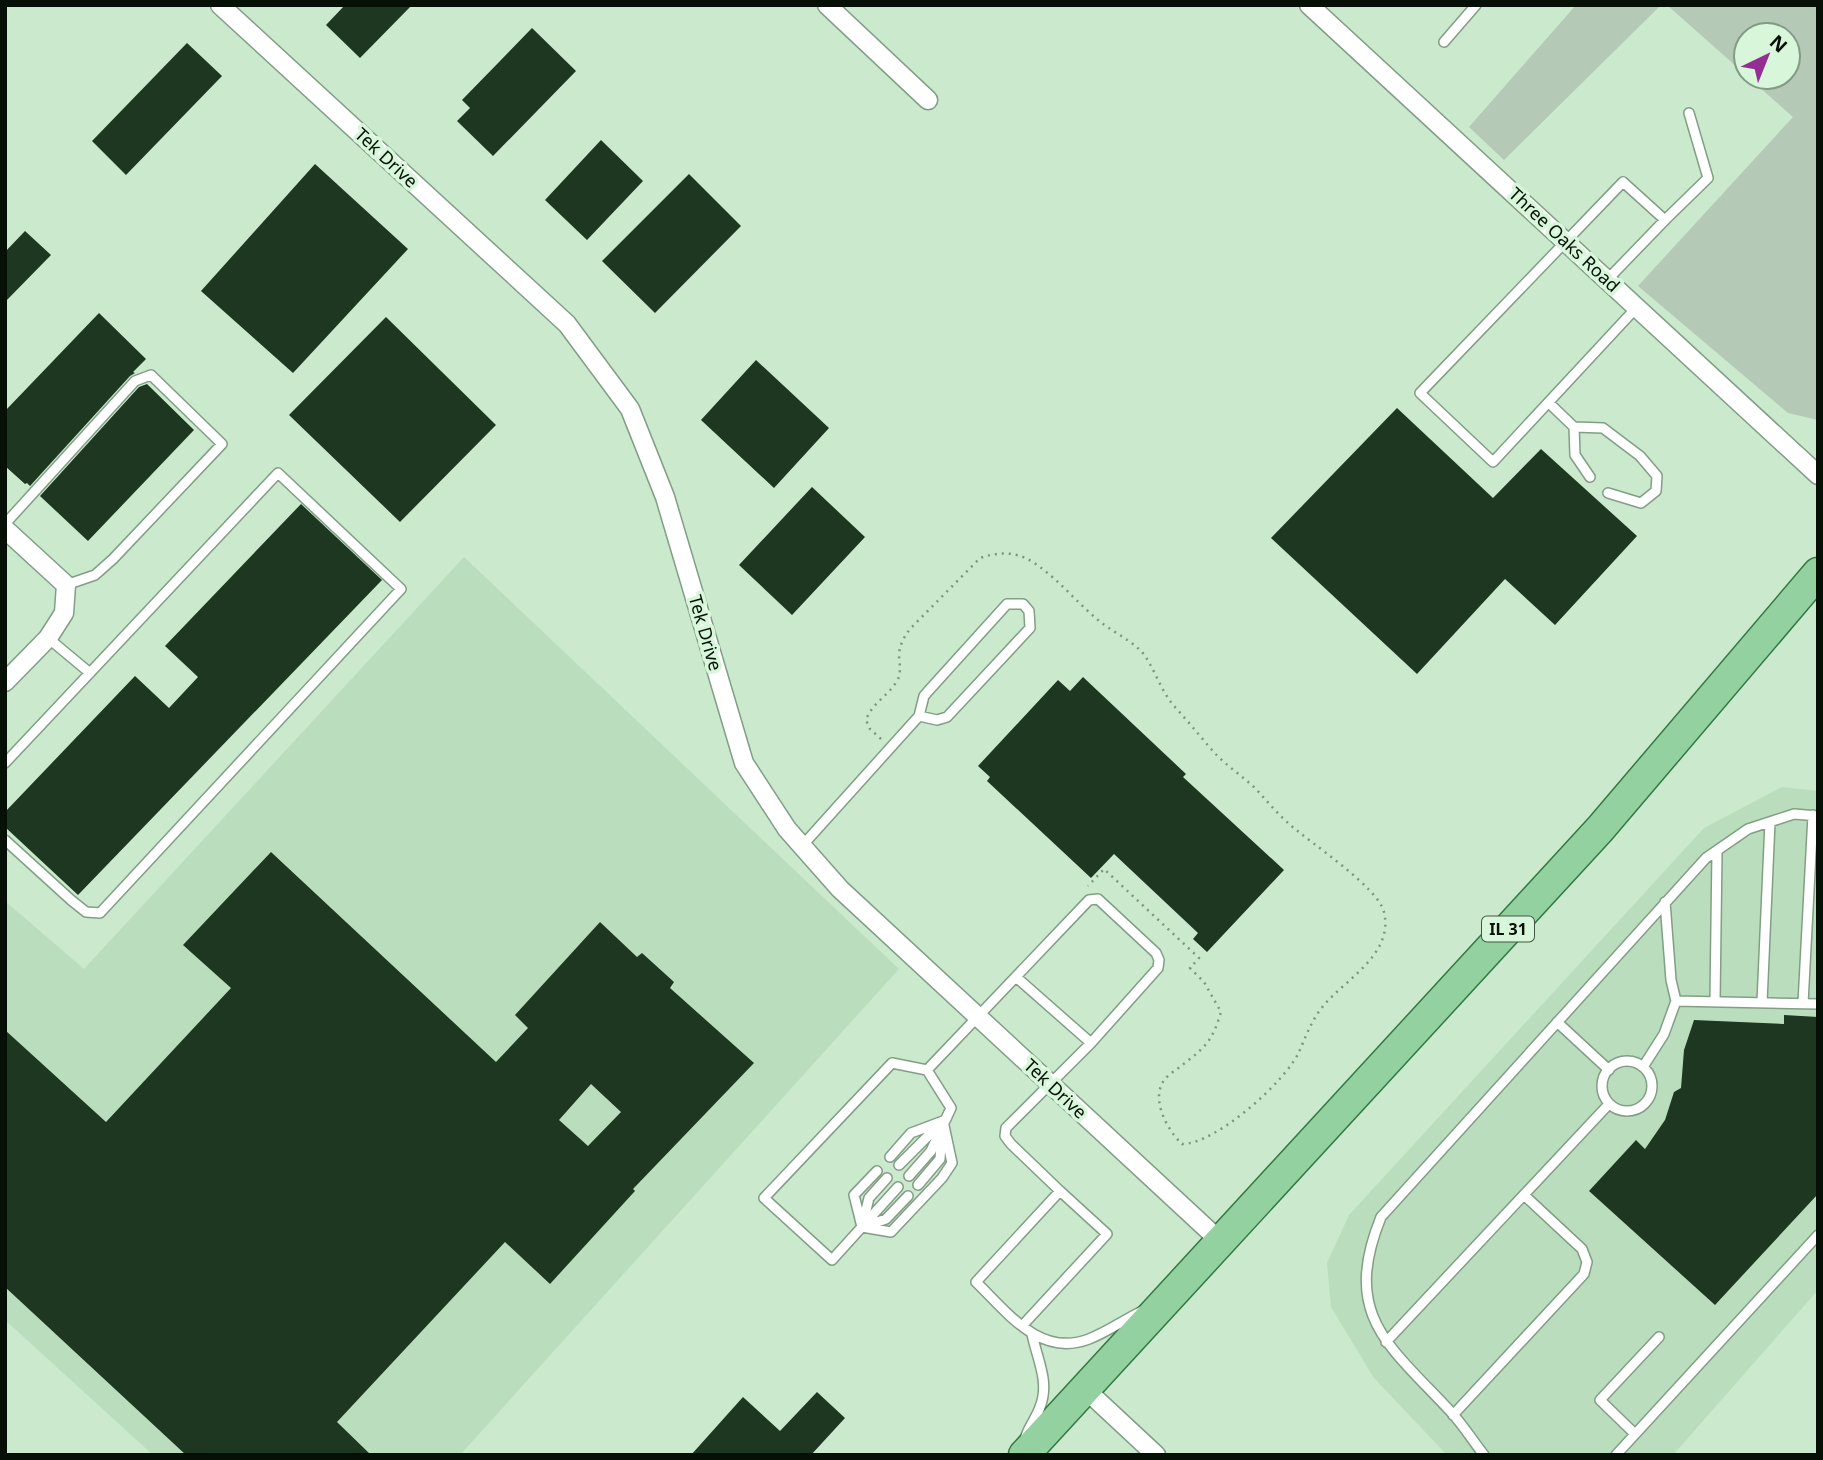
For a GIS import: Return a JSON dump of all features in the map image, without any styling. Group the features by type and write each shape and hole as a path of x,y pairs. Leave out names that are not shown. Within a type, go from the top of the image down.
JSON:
{"main road":[{"name":"IL 31","path":"1023,1455 1600,829 1818,573"}],"street":[{"name":"Tek Drive","path":"220,5 567,324 630,409 665,497 744,764 787,829 840,890 1220,1241"},
{"path":"827,5 928,100"},
{"name":"Three Oaks Road","path":"1316,8 1818,475"},
{"path":"5,527 66,585 64,613 48,638 5,682"},
{"path":"1084,1388 1156,1455"}],"lane":[{"path":"1444,42 1476,5"},
{"path":"1607,280 1709,178 1689,113"},
{"path":"1637,307 1493,462 1420,393 1564,240 1623,182 1665,220"},
{"path":"5,527 135,382 151,375 222,444 113,559 95,575 66,585"},
{"path":"1549,403 1574,428 1575,455 1590,477"},
{"path":"1574,428 1603,428 1640,456 1657,476 1656,491 1641,503 1608,493"},
{"path":"5,763 278,473 401,589 100,913 86,912 5,840"},
{"path":"802,846 919,716 924,696 1007,604 1023,604 1031,618 1030,628 1021,638 947,717 937,720 919,716"},
{"path":"48,638 90,673"},
{"path":"1484,1455 1453,1415 1400,1359 1377,1330 1368,1302 1365,1272 1371,1241 1381,1217 1706,858 1748,829 1794,814 1815,816 1803,1003"},
{"path":"1762,1002 1770,822"},
{"path":"1715,1001 1717,851"},
{"path":"927,1070 1089,900 1098,899 1156,953 1158,968 1091,1043 1006,1128 1005,1136 1107,1234 1022,1326"},
{"path":"1643,1067 1664,1034 1676,1000 1671,980 1665,902"},
{"path":"1016,977 1091,1043"},
{"path":"1676,1000 1818,1004"},
{"path":"1557,1022 1609,1070"},
{"path":"1628,1062 1643,1067 1651,1080 1652,1088 1646,1102 1633,1110 1625,1111 1609,1104 1602,1089 1603,1080 1609,1070 1620,1063 1628,1062"},
{"path":"898,1187 832,1259 764,1198 892,1063 927,1070 951,1108 930,1151 909,1176"},
{"path":"1386,1342 1609,1104"},
{"path":"890,1157 911,1133 943,1121"},
{"path":"899,1165 943,1121"},
{"path":"918,1185 940,1159 943,1121"},
{"path":"862,1227 891,1232 942,1178 952,1163 943,1121"},
{"path":"862,1227 854,1195 877,1171"},
{"path":"862,1227 869,1198 887,1178"},
{"path":"1060,1191 976,1282 1032,1334 1060,1344 1077,1343 1092,1338 1141,1311 1163,1303"},
{"path":"1453,1415 1584,1274 1587,1262 1582,1249 1524,1195"},
{"path":"862,1227 886,1219 908,1196"},
{"path":"1616,1455 1818,1235"},
{"path":"1023,1455 1027,1429 1040,1408 1043,1392 1044,1376 1032,1334"},
{"path":"1635,1434 1600,1400 1659,1337"}],"path":[{"path":"891,747 870,729 866,720 869,710 897,681 902,640 909,629 980,558 993,553 1009,553 1029,560 1066,589 1108,628 1142,652 1159,685 1212,750 1287,822 1365,886 1380,902 1384,924 1381,942 1375,954 1322,1007 1285,1075 1267,1094 1221,1129 1188,1144 1182,1144 1167,1126 1161,1112 1163,1084 1169,1075 1176,1072 1208,1042 1221,1012 1204,982 1190,968 1199,958 1104,869 1087,885 1093,899"}],"shaded area":[{"path":"1576,5 1661,5 1504,160 1469,127"},
{"path":"1667,5 1818,5 1818,420 1788,413 1638,286 1793,117 1764,91 1802,91 1802,21 1732,21 1732,63"},
{"path":"464,557 899,969 460,1455 153,1455 5,1320 5,901 84,969"},
{"path":"1782,787 1818,791 1818,1290 1673,1455 1447,1455 1374,1378 1331,1307 1327,1263 1349,1215 1704,828"}],"building":[{"path":"345,5 412,5 360,58 326,25"},
{"path":"532,28 576,71 493,156 457,121 470,108 462,100"},
{"path":"187,43 222,76 126,175 92,141"},
{"path":"601,140 643,181 587,240 545,200"},
{"path":"315,164 408,249 293,373 201,291"},
{"path":"689,174 741,226 655,313 602,261"},
{"path":"25,231 51,255 5,302 5,252"},
{"path":"99,313 146,359 30,486 25,484 5,466 5,411"},
{"path":"386,317 496,425 400,522 289,415"},
{"path":"756,360 829,428 774,488 701,420"},
{"path":"147,384 194,430 88,541 40,496 139,387"},
{"path":"1397,408 1493,498 1541,449 1637,536 1555,625 1505,579 1417,674 1271,538"},
{"path":"812,487 865,537 792,615 739,565"},
{"path":"301,504 382,580 78,895 5,827 5,812 135,676 169,708 198,677 165,646"},
{"path":"1083,677 1186,774 1183,777 1284,870 1207,952 1193,939 1198,933 1114,854 1091,878 987,781 990,777 978,766 1058,680 1070,691"},
{"path":"271,852 496,1062 528,1028 515,1015 600,922 637,957 642,953 674,982 670,988 754,1063 633,1189 635,1191 550,1284 505,1242 337,1422 371,1455 186,1455 5,1287 5,1030 106,1122 231,988 183,945","holes":["591,1084 621,1112 588,1146 559,1120"]},
{"path":"1784,1015 1818,1017 1818,1194 1715,1305 1589,1191 1636,1140 1645,1149 1665,1120 1674,1092 1681,1088 1684,1050 1694,1020 1784,1024"},
{"path":"817,1392 845,1418 811,1455 691,1455 743,1397 780,1431"}]}
